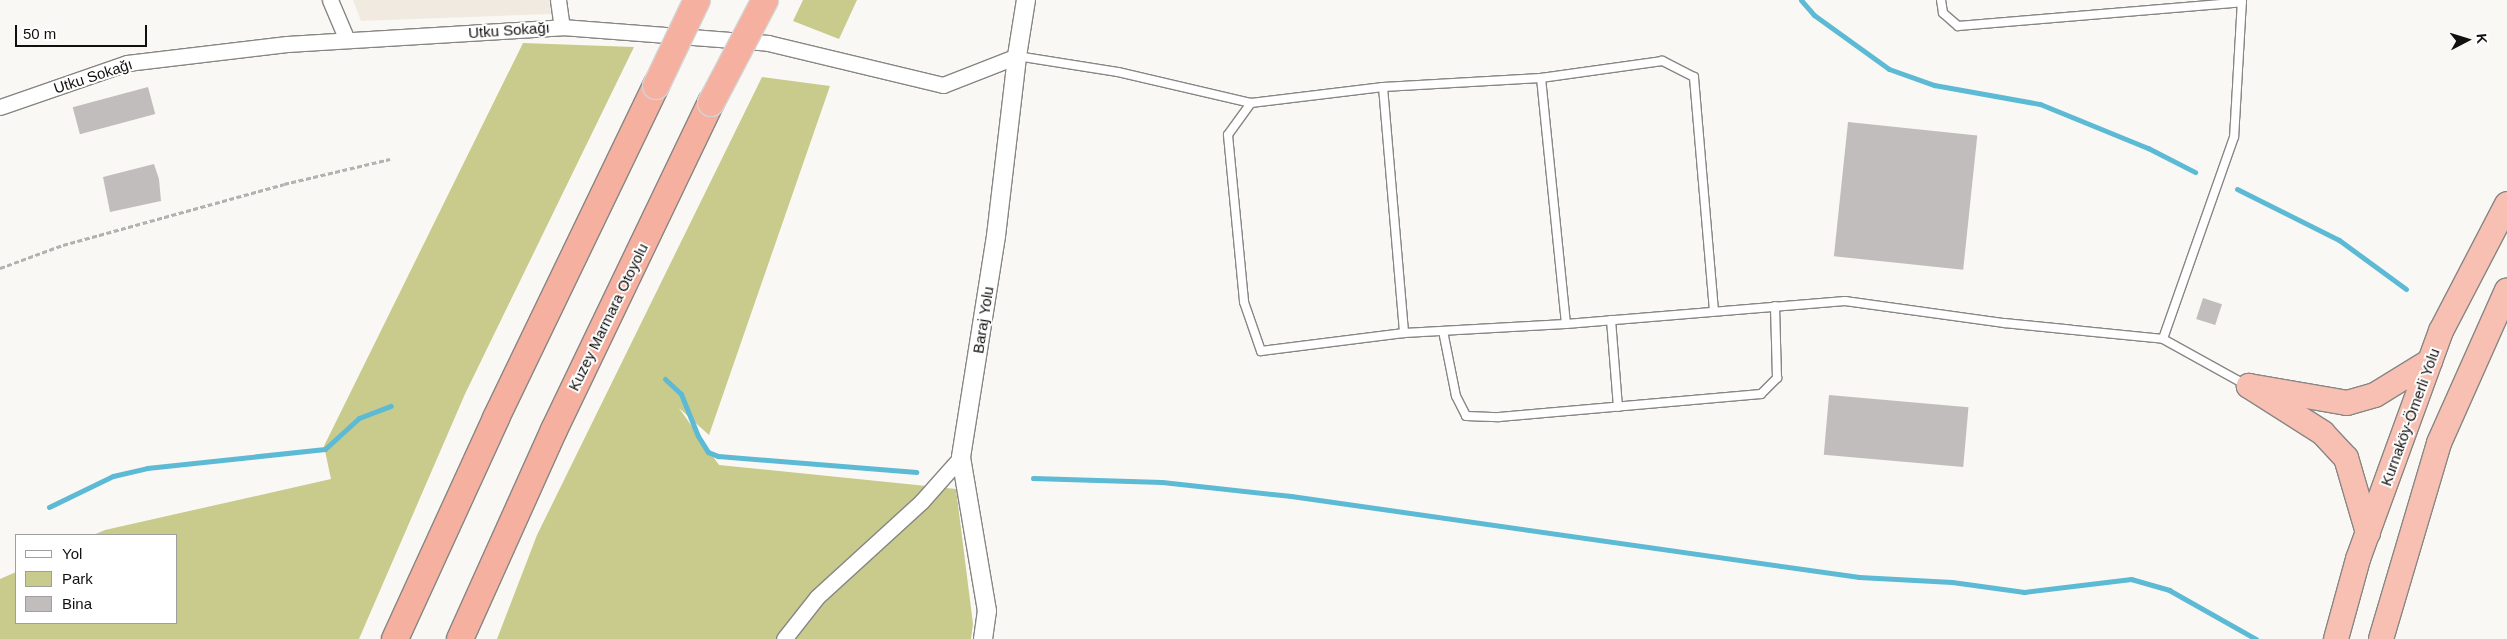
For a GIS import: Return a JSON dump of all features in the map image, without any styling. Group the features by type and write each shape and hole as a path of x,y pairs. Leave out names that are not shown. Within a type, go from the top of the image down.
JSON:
{"highway":[{"path":"395,639 496,418 697,0"},
{"name":"Kuzey Marmara Otoyolu","path":"460,639 554,430 711,103 765,0"},
{"name":"Kurnaköy-Ömerli Yolu","path":"2336,639 2368,532 2441,331 2507,204"},
{"path":"2381,639 2439,443 2507,290"},
{"path":"2249,386 2347,403 2375,394 2430,361"},
{"path":"2249,386 2323,433 2346,458 2368,532"}],"street":[{"path":"330,0 347,40"},
{"path":"558,0 562,27"},
{"name":"Baraj Yolu","path":"983,639 987,611 961,457 996,236 1017,56 1026,0"},
{"name":"Utku Sokağı","path":"0,107 127,63 288,44 562,27 768,43 943,85 1017,56"},
{"path":"784,639 817,597 922,501 961,457"}],"lane":[{"path":"1941,0 1943,13 1958,26 2242,1 2234,137 2163,339"},
{"path":"1017,56 1118,72 1251,103 1383,87 1542,78 1662,61 1694,77 1714,311"},
{"path":"1542,78 1566,324"},
{"path":"1383,87 1404,333"},
{"path":"1251,103 1228,135 1244,302 1261,351 1404,333 1566,324 1845,301 2004,323 2163,339 2249,386"},
{"path":"1443,331 1456,396 1466,416 1499,417 1761,394 1777,378 1775,306"},
{"path":"1611,320 1618,407"}],"path":[{"path":"0,268 63,246 284,184 390,159"}],"shaded area":[{"path":"353,0 549,0 551,14 361,21"}],"green space":[{"path":"803,0 857,0 839,39 793,21"},
{"path":"523,43 634,47 465,394 359,639 0,639 0,579 15,572 15,624 178,624 178,534 95,534 105,530 331,479 324,446"},
{"path":"762,77 830,86 709,435 679,408 719,465 956,489 973,624 971,639 497,639 537,535"}],"building":[{"path":"148,87 155,114 80,134 73,107"},
{"path":"1848,122 1977,136 1963,270 1834,256"},
{"path":"154,164 159,179 161,201 110,212 103,177"},
{"path":"2203,298 2222,304 2215,325 2196,319"},
{"path":"1829,395 1968,407 1963,467 1824,455"}],"waterway":[{"path":"1801,0 1814,15 1889,69 1934,85 2040,104 2148,148 2195,172"},
{"path":"2237,189 2339,240 2406,289"},
{"path":"665,379 681,394 698,436 708,452 718,456 916,472"},
{"path":"49,507 113,476 147,468 325,449 359,418 391,406"},
{"path":"1033,478 1162,482 1291,496 1859,577 1952,582 2024,592 2131,579 2169,590 2256,639"}]}
